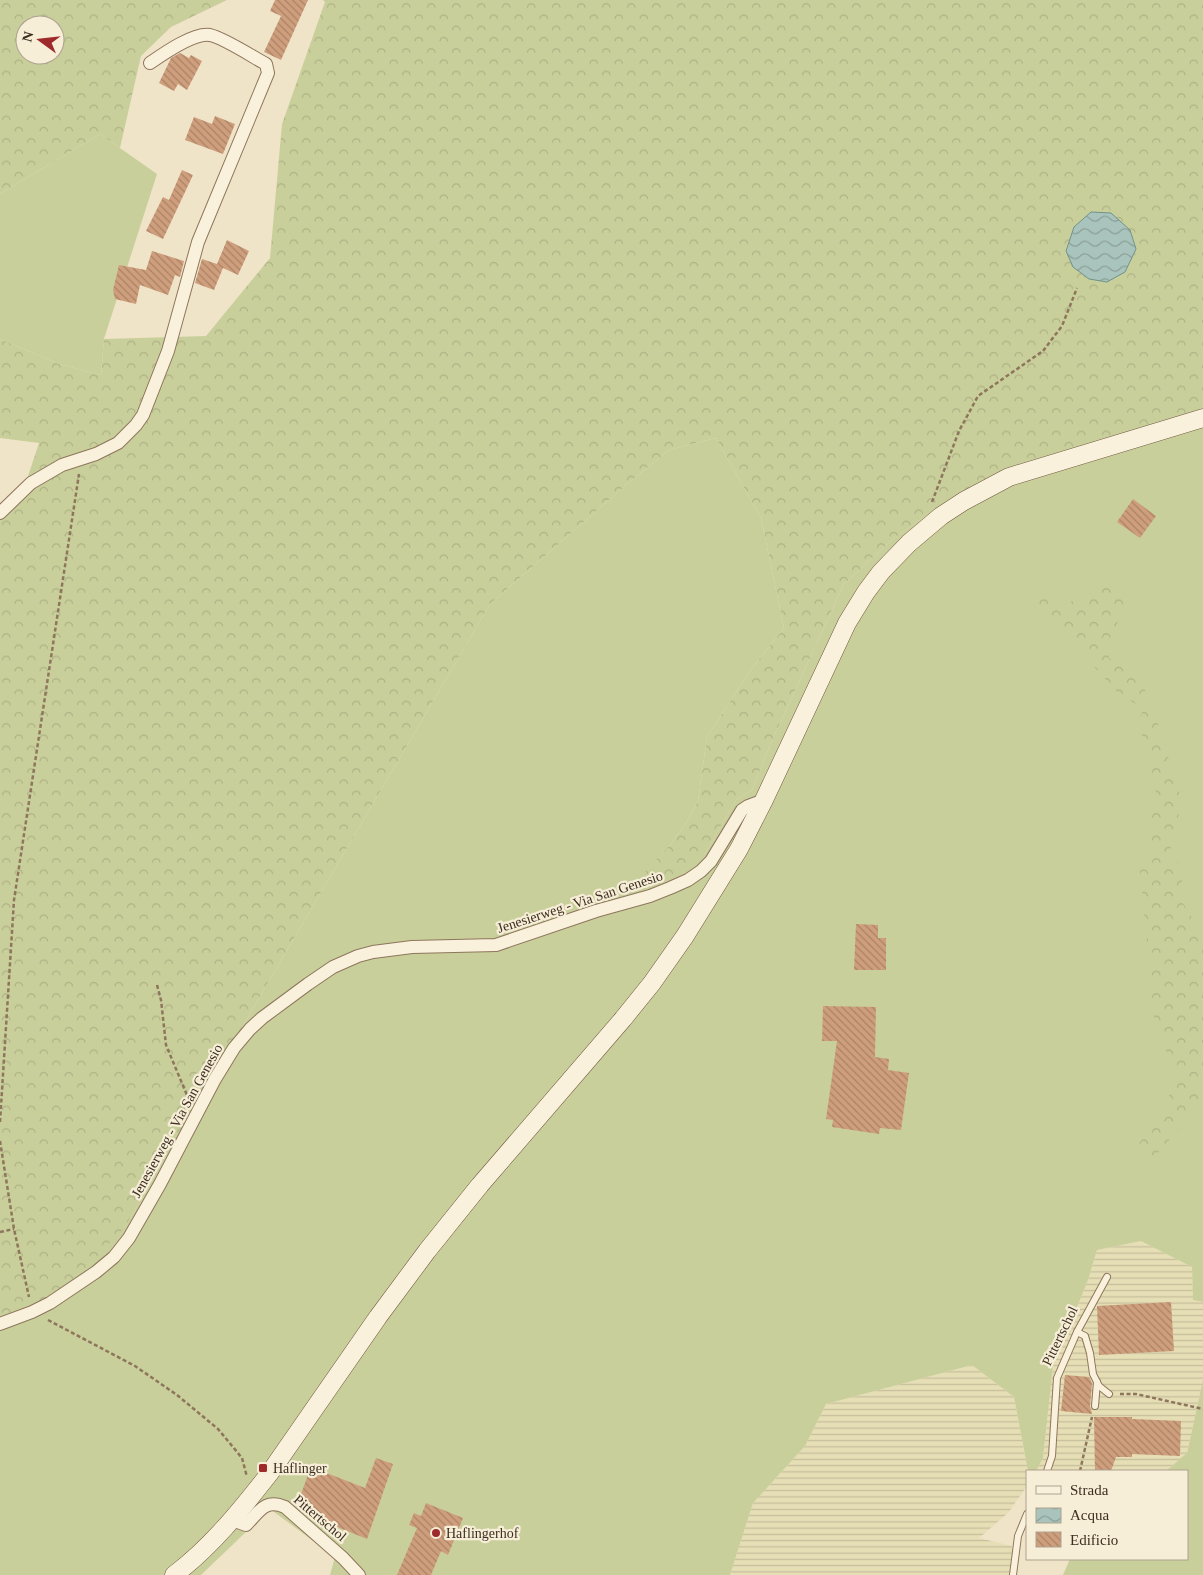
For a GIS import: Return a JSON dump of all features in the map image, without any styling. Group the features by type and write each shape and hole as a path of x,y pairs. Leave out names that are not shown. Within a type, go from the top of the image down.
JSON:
{"main road":[{"path":"174,1575 217,1537 250,1498 427,1251 480,1185 623,1019 661,971 690,929 739,849 847,623 872,582 909,543 941,516 964,501 1009,478 1203,418"}],"street":[{"path":"0,512 31,483 62,465 108,449 118,443 143,415 168,351 198,242 268,73 266,64 208,34 187,41 165,52 150,64"},
{"name":"Jenesierweg - Via San Genesio","path":"0,1324 32,1312 64,1294 114,1257 129,1238 225,1062 250,1029 285,1000 333,967 358,956 373,952 412,947 496,945 596,910 650,896 688,880 701,871 711,861 742,810 764,800"},
{"name":"Pittertschol","path":"232,1520 246,1524 265,1505 278,1504 285,1507 344,1558 359,1575"}],"lane":[{"name":"Pittertschol","path":"1047,1470 1052,1456 1057,1378 1077,1332 1107,1277"},
{"path":"1077,1332 1085,1336 1093,1374 1099,1386 1108,1394"},
{"path":"1095,1406 1097,1381"},
{"path":"1013,1575 1018,1536 1026,1516"}],"path":[{"path":"932,502 959,431 978,396 1043,351 1062,326 1077,288"},
{"path":"0,1122 14,900 81,459"},
{"path":"158,985 166,1045 196,1115"},
{"path":"0,1141 14,1229 32,1312 145,1372 207,1420 228,1440 242,1458 250,1498"},
{"path":"0,1232 14,1229"},
{"path":"1108,1394 1136,1394 1203,1409"},
{"path":"1080,1470 1095,1406"}],"shaded area":[{"path":"1141,1241 1192,1267 1193,1300 1203,1302 1203,1380 1187,1453 1167,1470 1037,1470 1043,1458 1053,1366 1088,1280 1097,1250"},
{"path":"972,1365 1014,1397 1028,1470 1026,1470 1026,1487 1008,1513 979,1538 1012,1546 1016,1575 730,1575 753,1503 805,1446 826,1404"}],"green space":[{"path":"0,0 227,0 171,27 141,56 120,148 100,134 0,194"},
{"path":"323,0 1203,0 1203,410 945,503 894,538 844,584 770,745 752,790 736,800 695,867 675,879 644,890 637,880 671,844 686,823 698,801 707,737 750,671 784,628 761,518 716,438 669,450 490,604 125,1227 57,1299 0,1318 0,520 22,494 39,443 0,438 0,339 59,364 101,375 104,339 206,336 270,258 282,124 325,2"},
{"path":"100,134 157,174 104,339 101,375 59,364 0,339 0,194"},
{"path":"1203,410 1203,1302 1193,1300 1192,1267 1141,1241 1097,1250 1088,1280 1053,1366 1043,1458 1037,1470 1028,1470 1014,1397 972,1365 826,1404 805,1446 753,1503 730,1575 330,1575 335,1557 270,1509 201,1575 0,1575 0,1318 125,1227 490,604 669,450 716,438 761,518 784,628 750,671 707,737 698,801 686,823 671,844 638,880 704,855 736,800 752,790 770,745 844,584 894,538 945,503"},
{"path":"1115,583 1130,597 1108,642 1109,658 1137,674 1152,705 1182,801 1170,851 1185,873 1177,895 1191,915 1191,934 1203,933 1203,1076 1197,1108 1149,1163 1137,1147 1179,1080 1155,1028 1140,870 1155,851 1148,830 1156,792 1138,720 1144,709 1119,694 1028,594 1065,604"},
{"path":"1203,1380 1203,1575 1063,1575 1070,1560 1188,1560 1188,1470 1167,1470 1187,1453"}],"water":[{"path":"1091,212 1111,213 1130,230 1136,249 1125,272 1107,282 1089,279 1073,267 1066,251 1074,227"}],"building":[{"path":"275,0 308,0 281,60 264,52 281,16 270,11"},
{"path":"180,53 189,58 191,55 202,61 187,90 178,84 174,91 159,83 171,58"},
{"path":"215,116 235,124 223,154 185,140 194,117 212,124"},
{"path":"182,170 193,175 163,239 146,231 163,197 169,200"},
{"path":"227,240 249,251 238,275 223,268 214,290 195,283 202,259 217,264"},
{"path":"152,251 184,261 180,277 175,275 168,295 140,285 136,304 115,299 113,290 119,265 146,270"},
{"path":"1133,499 1156,516 1140,538 1117,522"},
{"path":"856,924 878,925 878,938 886,938 886,970 854,970"},
{"path":"823,1006 876,1007 875,1057 889,1059 888,1070 909,1073 901,1130 880,1128 879,1134 832,1127 833,1120 826,1119 837,1041 822,1041"},
{"path":"1171,1302 1174,1351 1099,1355 1097,1306"},
{"path":"1065,1375 1089,1377 1092,1383 1090,1406 1092,1414 1061,1411"},
{"path":"1094,1417 1132,1417 1132,1419 1181,1421 1180,1456 1132,1454 1132,1457 1116,1457 1111,1470 1095,1470"},
{"path":"376,1458 393,1464 367,1539 310,1516 313,1508 298,1502 308,1475 314,1468 365,1488"},
{"name":"Haflingerhof","path":"426,1503 463,1518 448,1555 441,1551 431,1575 397,1575 417,1528 409,1525 414,1513 421,1516"}],"place":[{"name":"Haflinger","path":"263,1468"},
{"name":"Haflingerhof","path":"436,1533"}]}
